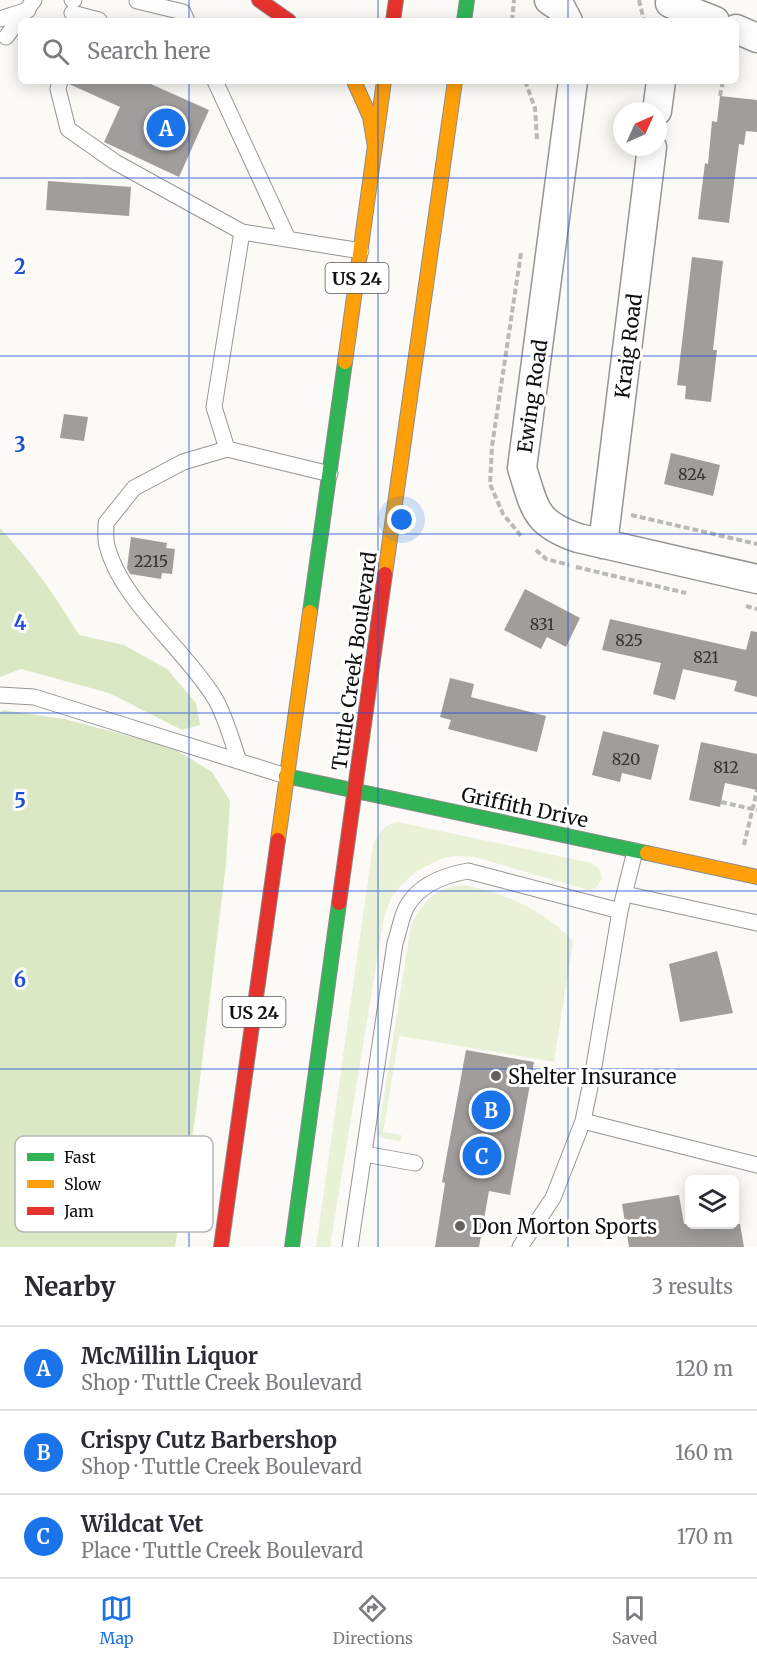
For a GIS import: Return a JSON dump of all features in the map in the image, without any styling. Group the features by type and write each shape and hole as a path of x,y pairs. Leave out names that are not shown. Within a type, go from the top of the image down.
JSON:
{"main road":[{"path":"259,0 285,18"},
{"path":"393,18 396,0"},
{"path":"464,18 467,0"},
{"path":"355,84 370,117 375,148"},
{"name":"US 24","path":"221,1247 384,84"},
{"name":"Tuttle Creek Boulevard","path":"292,1247 412,370 455,84"},
{"name":"Griffith Drive","path":"286,776 757,877"}],"street":[{"path":"549,0 561,8 566,18"},
{"path":"670,8 705,18"},
{"path":"739,30 757,38"},
{"name":"Ewing Road","path":"573,84 522,468 537,513 557,531 603,544 757,579"},
{"path":"658,102 661,84"},
{"name":"Kraig Road","path":"603,544 651,156"}],"lane":[{"path":"137,1 183,12 186,18"},
{"path":"0,19 31,5"},
{"path":"21,18 31,5"},
{"path":"72,7 95,18"},
{"path":"6,37 18,22"},
{"path":"59,84 58,89 68,129 115,162 242,231 361,251"},
{"path":"216,84 288,239"},
{"path":"227,449 214,407 242,231"},
{"path":"239,761 215,698 187,660 137,602 118,572 107,546 106,523 134,488 183,462 227,449 330,474"},
{"path":"0,695 34,697 286,776"},
{"path":"520,1247 554,1198 583,1121 620,911 634,851"},
{"path":"350,1247 395,943 407,906 424,887 446,875 468,871 620,911"},
{"path":"625,894 757,923"},
{"path":"583,1121 757,1165"},
{"path":"364,1154 415,1162"}],"path":[{"path":"512,18 514,0"},
{"path":"639,0 643,18"},
{"path":"720,96 722,84"},
{"path":"607,509 757,544"},
{"path":"546,559 604,575 692,594"},
{"path":"735,604 757,609"},
{"path":"738,873 755,810 757,790"},
{"path":"721,802 755,810"}],"green space":[{"path":"0,528 42,579 79,635 124,645 167,669 196,703 200,725 182,730 109,693 21,669 0,677"},
{"path":"3,710 64,719 171,747 212,772 230,801 226,864 192,1136 15,1136 15,1232 177,1232 175,1247 0,1247 0,712"},
{"path":"398,822 591,863 599,869 602,879 595,889 588,890 475,857 455,856 443,858 417,871 401,885 391,898 384,917 330,1247 316,1247 373,845 382,829"},
{"path":"463,885 493,892 523,904 550,921 573,941 554,1062 399,1036 383,1132 401,1135 402,1138 400,1141 381,1138 378,1134 411,925 431,897 444,889"}],"building":[{"path":"69,84 151,84 209,110 179,177 104,142 120,107"},
{"path":"720,96 757,100 757,132 746,131 744,145 739,144 729,223 698,219 705,163 708,164 712,121 717,122"},
{"path":"48,181 131,187 129,216 46,210"},
{"path":"692,257 723,261 713,350 717,350 711,402 685,399 686,386 677,385"},
{"path":"64,414 88,417 84,441 60,438"},
{"path":"671,453 720,465 713,496 664,484"},
{"path":"131,537 167,543 166,548 175,549 172,574 162,573 161,579 130,574 127,568"},
{"path":"525,589 580,618 566,647 547,637 541,649 504,630"},
{"path":"610,619 746,650 751,631 757,632 757,697 734,691 737,681 683,669 675,700 653,694 661,663 602,650"},
{"path":"450,678 474,684 471,697 546,716 537,752 448,729 451,720 440,717"},
{"path":"603,731 659,745 651,780 622,773 620,782 592,775"},
{"path":"701,742 757,754 757,790 725,783 720,807 689,800"},
{"path":"717,951 733,1013 680,1022 669,964"},
{"path":"466,1050 534,1062 510,1195 489,1191 479,1247 435,1247 445,1183 442,1182"},
{"path":"679,1195 685,1229 739,1229 740,1224 744,1247 629,1247 622,1204"}],"traffic: fast":[{"path":"464,18 467,0"},
{"path":"310,612 345,362"},
{"path":"286,776 647,853"},
{"path":"292,1247 339,903"}],"traffic: slow":[{"path":"355,84 370,117 375,147"},
{"path":"345,362 384,84"},
{"path":"385,574 455,84"},
{"path":"278,840 310,612"},
{"path":"647,853 757,877"}],"traffic: jam":[{"path":"259,0 285,18"},
{"path":"393,18 396,0"},
{"path":"339,903 385,574"},
{"path":"221,1247 278,840"}],"place":[{"name":"McMillin Liquor","path":"166,128"},
{"name":"Shelter Insurance","path":"496,1076"},
{"name":"Crispy Cutz Barbershop","path":"491,1110"},
{"name":"Wildcat Vet","path":"482,1156"},
{"name":"Don Morton Sports","path":"460,1226"}]}
